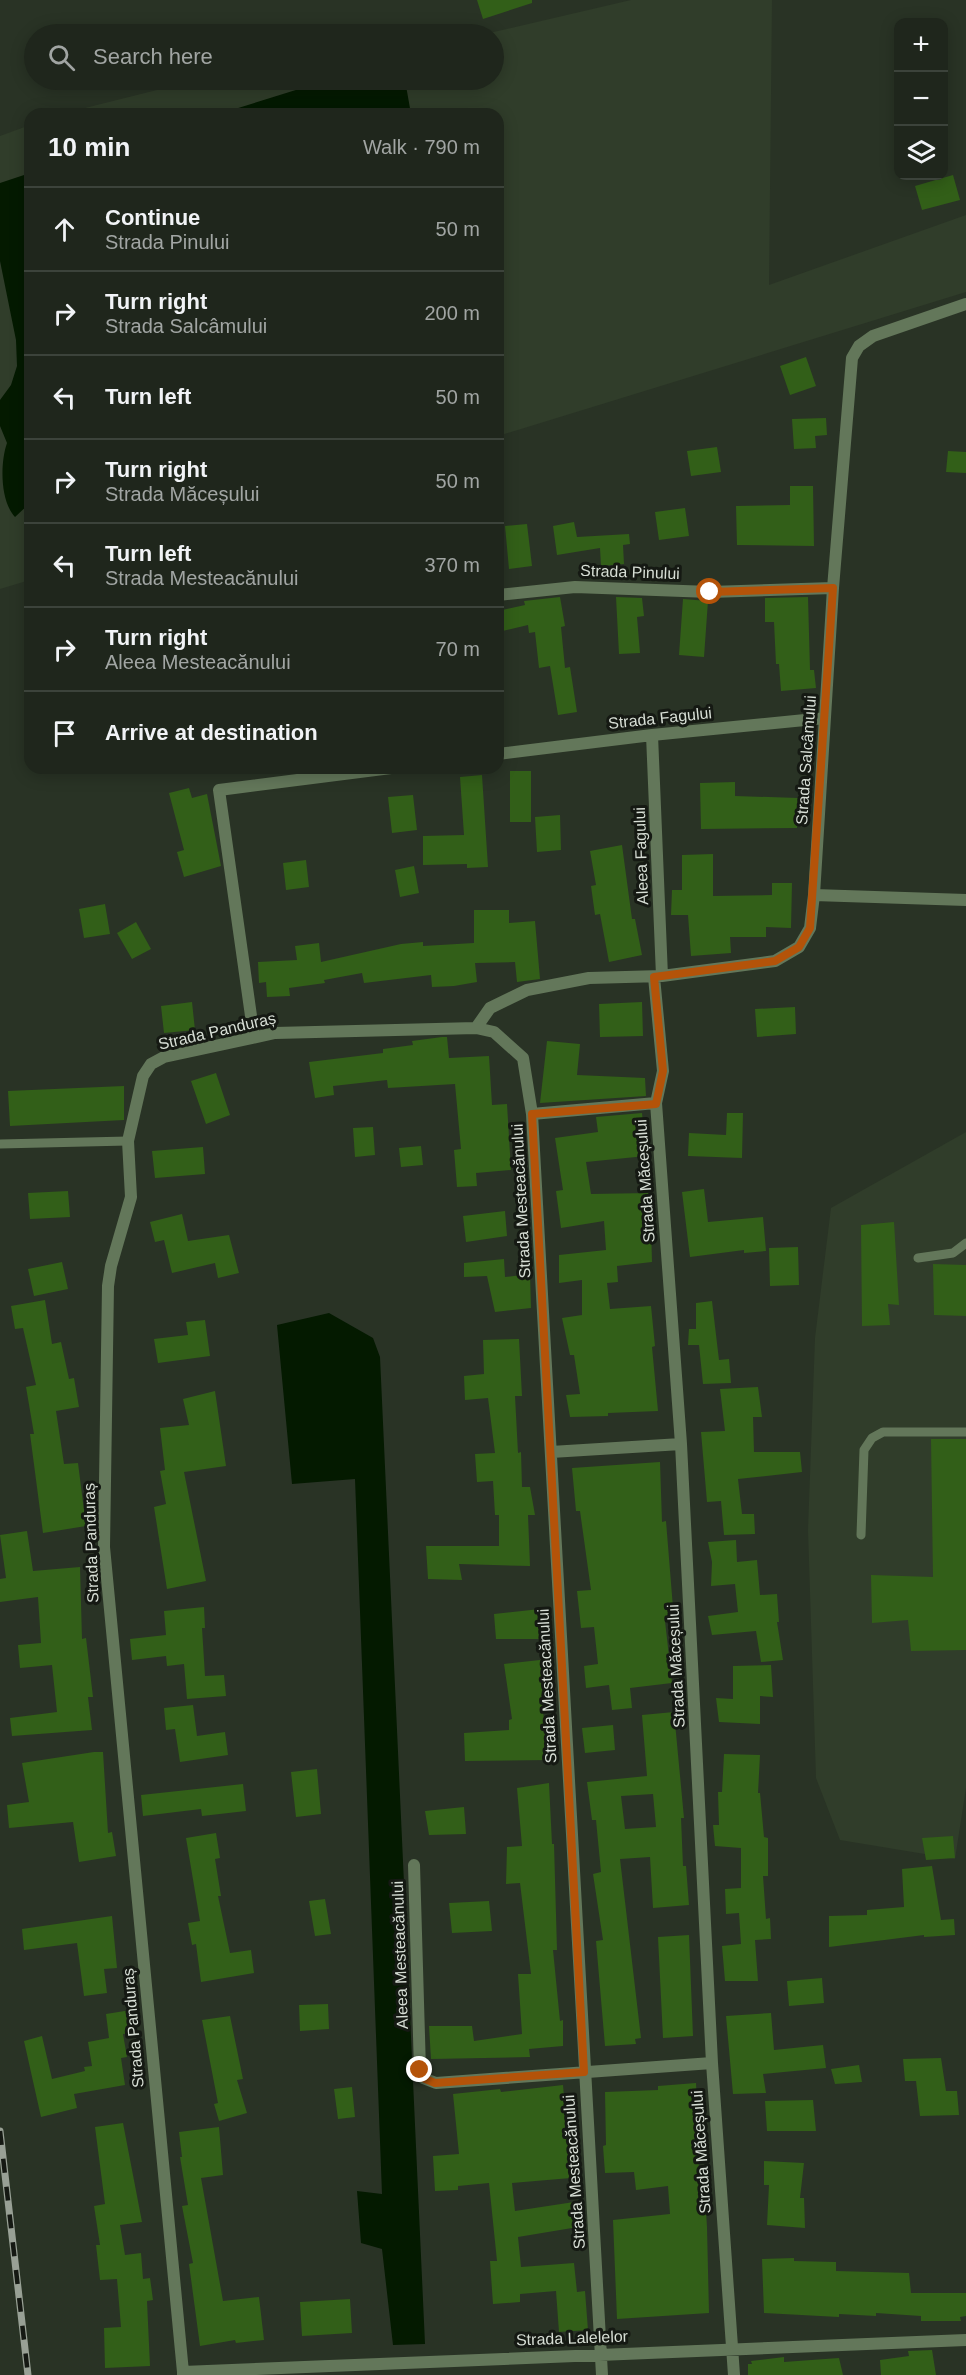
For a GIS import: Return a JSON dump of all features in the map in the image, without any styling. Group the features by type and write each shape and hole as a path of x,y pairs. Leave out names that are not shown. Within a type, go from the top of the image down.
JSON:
{"street":[{"name":"Strada Salcâmului","path":"476,1028 490,1008 527,990 589,978 658,976 775,961 799,947 810,928 814,895 833,588 852,358 859,346 873,336 966,304"},
{"name":"Strada Pinului","path":"504,594 575,586 710,592 833,588"},
{"name":"Strada Fagului","path":"504,753 652,735 825,718"},
{"name":"Aleea Fagului","path":"652,735 658,976 663,1071 656,1104"},
{"path":"254,1037 219,790 344,774"},
{"path":"814,895 966,900"},
{"name":"Strada Panduraș","path":"183,2373 104,1547 108,1286 111,1266 132,1197 128,1141 143,1076 151,1064 164,1057 254,1037 298,1032 476,1028 494,1032"},
{"name":"Strada Mesteacănului","path":"494,1032 523,1058 532,1114 584,2072 603,2353 602,2375"},
{"name":"Strada Măceșului","path":"532,1114 656,1104 681,1444 712,2063 734,2375"},
{"path":"551,1452 681,1444"},
{"name":"Aleea Mesteacănului","path":"414,1865 420,2070 423,2078 435,2083 712,2063"},
{"name":"Strada Lalelelor","path":"183,2373 603,2353 732,2351 966,2340"}],"lane":[{"path":"0,1144 128,1141"},
{"path":"918,1258 953,1253 966,1244"},
{"path":"861,1536 864,1450 872,1438 883,1432 966,1432"}],"shaded area":[{"path":"631,0 772,0 769,285 966,215 966,292 504,434 504,108 85,108 157,90 504,90 504,30"},
{"path":"296,90 407,90 410,108 238,108"},
{"path":"24,127 24,582 0,589 0,136"},
{"path":"24,175 24,509 15,517 6,502 2,471 7,443 0,426 0,400 11,385 17,366 16,340 0,261 0,183"},
{"path":"966,1132 966,1788 955,1859 840,1840 816,1778 808,1530 815,1338 831,1208"},
{"path":"329,1313 373,1338 380,1357 425,2344 393,2345 382,2249 361,2243 357,2191 382,2194 355,1479 292,1484 277,1325"}],"building":[{"path":"477,0 532,0 532,3 483,19"},
{"path":"953,175 960,200 922,210 915,186 936,180 948,180 948,176"},
{"path":"806,357 816,386 790,395 780,366"},
{"path":"826,418 827,435 815,436 816,448 794,449 792,419"},
{"path":"717,447 721,472 691,476 687,451"},
{"path":"948,451 966,452 966,473 946,472"},
{"path":"790,486 813,486 814,546 737,545 736,506 790,505"},
{"path":"685,508 689,536 659,540 655,512"},
{"path":"574,522 577,537 629,534 630,544 623,545 624,564 601,566 600,548 557,555 553,526"},
{"path":"527,524 532,566 509,569 505,526"},
{"path":"560,597 565,626 561,627 565,668 570,667 577,712 558,715 550,666 539,668 535,632 529,633 528,625 504,631 504,610 525,605 524,601"},
{"path":"616,597 642,598 644,616 637,617 640,653 619,654"},
{"path":"808,597 810,670 814,670 816,688 781,691 779,664 776,664 774,622 765,622 765,598"},
{"path":"683,599 708,601 704,657 679,655"},
{"path":"510,771 531,771 531,822 510,822"},
{"path":"482,775 488,867 467,868 467,864 423,865 423,836 464,835 460,777"},
{"path":"735,782 735,796 798,798 797,828 701,829 700,783"},
{"path":"189,788 192,798 207,794 221,866 184,877 177,852 184,850 169,793"},
{"path":"413,795 417,830 392,833 388,797"},
{"path":"560,815 561,850 537,852 535,817"},
{"path":"622,845 632,919 635,919 642,955 609,962 600,914 595,915 591,886 596,885 590,851"},
{"path":"713,854 713,896 772,895 772,883 792,883 791,928 766,927 766,937 730,937 731,953 691,956 688,915 671,915 672,890 682,890 682,855"},
{"path":"306,860 309,887 286,890 283,863"},
{"path":"414,866 419,893 400,897 395,870"},
{"path":"105,904 110,934 84,938 79,909"},
{"path":"474,910 509,910 509,923 535,921 540,979 517,982 515,962 475,963 477,982 454,986 432,987 431,975 364,983 362,973 324,980 325,983 289,988 290,996 267,997 266,982 259,983 258,962 297,960 295,946 319,943 321,962 401,944 423,942 423,946 474,943"},
{"path":"136,922 151,949 132,959 117,933"},
{"path":"192,1002 195,1030 164,1033 161,1006"},
{"path":"642,1002 643,1036 600,1037 599,1004"},
{"path":"795,1007 796,1034 757,1037 755,1009"},
{"path":"447,1037 449,1058 489,1056 492,1105 507,1104 511,1170 476,1173 477,1186 457,1187 454,1150 461,1149 455,1084 388,1088 387,1080 333,1086 334,1095 315,1098 309,1062 383,1053 383,1049 413,1045 412,1041"},
{"path":"547,1041 580,1044 577,1075 645,1078 646,1096 540,1103"},
{"path":"216,1073 230,1115 206,1124 191,1081"},
{"path":"124,1086 124,1120 10,1126 8,1091"},
{"path":"642,1113 646,1156 586,1162 591,1194 650,1193 652,1262 617,1266 618,1282 607,1283 610,1309 651,1306 658,1411 570,1417 566,1395 580,1394 574,1355 570,1355 562,1318 582,1315 582,1280 559,1283 559,1255 606,1250 604,1221 561,1228 556,1191 563,1190 555,1138 598,1132 596,1117"},
{"path":"727,1113 743,1113 742,1158 688,1156 689,1133 726,1135"},
{"path":"373,1127 375,1155 355,1157 353,1128"},
{"path":"421,1146 423,1165 401,1167 399,1148"},
{"path":"203,1147 205,1174 155,1178 152,1151"},
{"path":"704,1189 708,1222 763,1217 766,1251 744,1253 744,1250 690,1257 682,1192"},
{"path":"68,1191 70,1217 30,1219 28,1193"},
{"path":"505,1211 507,1236 466,1242 463,1216"},
{"path":"182,1214 188,1241 229,1235 239,1273 218,1278 215,1263 172,1273 164,1240 155,1242 150,1222"},
{"path":"894,1222 899,1305 888,1304 890,1325 862,1326 861,1225"},
{"path":"798,1247 799,1285 770,1286 769,1248"},
{"path":"504,1259 505,1277 530,1274 531,1308 495,1312 487,1276 464,1277 464,1263"},
{"path":"62,1262 68,1289 34,1296 28,1269"},
{"path":"933,1264 966,1265 966,1316 934,1315"},
{"path":"45,1300 52,1344 61,1342 69,1379 74,1378 79,1407 56,1411 64,1464 78,1463 86,1526 43,1533 30,1434 34,1434 26,1387 36,1385 23,1328 15,1329 11,1306"},
{"path":"712,1301 719,1360 729,1359 731,1383 703,1384 699,1345 688,1345 689,1329 696,1329 696,1303"},
{"path":"205,1320 210,1356 158,1363 154,1339 188,1335 186,1322"},
{"path":"519,1339 522,1396 515,1396 518,1453 521,1452 522,1487 530,1487 535,1515 528,1515 530,1566 459,1564 462,1580 428,1579 426,1546 499,1546 499,1515 495,1515 493,1481 477,1482 475,1454 495,1453 488,1398 465,1400 464,1376 484,1374 483,1340"},
{"path":"758,1387 762,1417 753,1417 754,1452 800,1452 802,1472 738,1479 742,1514 754,1514 755,1534 724,1535 721,1501 707,1502 701,1432 725,1431 720,1389"},
{"path":"215,1391 226,1466 184,1472 206,1581 167,1589 154,1507 166,1504 160,1471 165,1470 160,1428 189,1425 183,1399"},
{"path":"931,1439 966,1439 966,1650 911,1651 908,1620 872,1623 871,1575 933,1577"},
{"path":"660,1462 662,1522 666,1521 674,1620 665,1621 672,1683 630,1688 632,1708 612,1710 609,1685 586,1688 584,1666 598,1664 594,1627 581,1628 577,1591 591,1590 580,1511 576,1511 572,1468"},
{"path":"27,1531 33,1571 80,1567 82,1639 86,1638 93,1697 88,1697 92,1730 12,1736 10,1718 57,1712 52,1665 20,1668 18,1645 41,1643 38,1597 0,1602 0,1579 6,1578 0,1535"},
{"path":"736,1540 737,1562 757,1560 760,1595 777,1594 779,1622 777,1622 783,1660 761,1662 756,1631 712,1635 708,1616 738,1612 735,1584 711,1586 712,1562 708,1542"},
{"path":"204,1607 205,1628 202,1628 205,1676 224,1675 226,1696 187,1699 184,1664 167,1666 166,1656 132,1660 130,1639 166,1635 164,1611"},
{"path":"540,1609 541,1639 496,1639 494,1614"},
{"path":"540,1660 546,1695 541,1695 549,1760 465,1761 464,1733 509,1730 509,1720 512,1719 504,1664"},
{"path":"771,1665 773,1697 760,1696 760,1724 719,1722 716,1698 733,1699 733,1666"},
{"path":"193,1705 197,1736 225,1732 228,1755 180,1762 175,1729 166,1730 164,1708"},
{"path":"674,1712 684,1818 681,1818 683,1866 686,1866 689,1905 653,1908 650,1857 620,1859 641,2038 635,2039 636,2044 605,2046 596,1941 603,1940 593,1874 601,1872 596,1820 592,1820 587,1782 647,1776 642,1715","holes":["653,1794 656,1827 625,1829 621,1796"]},
{"path":"613,1725 615,1750 585,1753 582,1728"},
{"path":"103,1752 108,1833 112,1832 116,1856 79,1862 73,1822 9,1828 7,1805 29,1802 22,1763"},
{"path":"724,1754 760,1755 758,1793 760,1793 764,1837 768,1838 768,1876 763,1876 766,1919 770,1918 771,1939 755,1940 758,1981 725,1981 722,1946 741,1944 739,1913 726,1914 725,1889 741,1888 741,1848 715,1846 713,1825 719,1825 718,1792 722,1792"},
{"path":"317,1769 321,1814 296,1817 291,1772"},
{"path":"549,1783 552,1844 554,1844 557,1950 553,1950 560,2021 563,2020 563,2046 529,2049 530,2057 431,2059 429,2026 472,2026 474,2041 522,2034 518,1974 531,1974 520,1883 506,1884 507,1847 522,1846 517,1788"},
{"path":"243,1784 246,1811 202,1816 201,1809 143,1816 141,1795"},
{"path":"464,1807 466,1834 429,1835 425,1811"},
{"path":"216,1833 220,1858 215,1859 221,1896 218,1896 230,1953 251,1950 254,1973 201,1982 196,1944 192,1945 188,1923 200,1921 186,1838"},
{"path":"953,1836 955,1858 926,1860 922,1838"},
{"path":"932,1866 941,1920 954,1919 955,1935 924,1937 924,1935 829,1947 829,1916 867,1915 867,1910 904,1907 902,1869"},
{"path":"325,1899 331,1934 315,1936 309,1901"},
{"path":"489,1901 492,1931 452,1933 449,1903"},
{"path":"112,1916 117,1968 104,1969 107,1993 84,1996 77,1943 24,1950 22,1929"},
{"path":"689,1935 693,2036 663,2038 658,1937"},
{"path":"822,1978 824,2003 789,2006 787,1981"},
{"path":"328,2004 329,2029 300,2031 299,2005"},
{"path":"131,2010 134,2033 123,2034 127,2057 121,2058 125,2085 74,2094 77,2108 41,2117 24,2041 42,2036 52,2079 85,2071 84,2067 92,2066 88,2042 109,2038 106,2014"},
{"path":"771,2013 774,2050 823,2045 826,2068 763,2074 766,2093 733,2094 726,2016"},
{"path":"230,2016 243,2079 237,2080 247,2113 219,2121 214,2104 218,2103 202,2020"},
{"path":"941,2058 946,2091 957,2091 959,2115 920,2116 916,2081 905,2081 903,2059"},
{"path":"859,2065 862,2082 835,2084 831,2069"},
{"path":"696,2083 698,2126 696,2126 702,2212 706,2211 707,2227 709,2313 617,2319 613,2220 670,2214 668,2186 636,2190 634,2172 605,2173 603,2146 606,2145 605,2092 658,2090 658,2086"},
{"path":"563,2085 571,2178 512,2183 515,2211 574,2202 578,2227 518,2237 521,2267 574,2263 577,2292 585,2291 588,2330 559,2332 556,2291 520,2294 520,2302 493,2304 490,2261 497,2261 489,2183 458,2186 458,2190 435,2191 433,2156 459,2154 453,2094 500,2089 501,2092"},
{"path":"352,2087 355,2117 338,2119 334,2089"},
{"path":"813,2100 816,2131 767,2131 765,2101"},
{"path":"123,2123 142,2222 120,2225 125,2255 141,2253 143,2279 150,2278 153,2300 147,2301 150,2366 105,2368 104,2328 121,2327 117,2279 100,2280 96,2245 100,2245 94,2206 105,2204 95,2127"},
{"path":"219,2127 223,2175 201,2178 223,2301 259,2297 264,2340 236,2343 235,2340 200,2346 189,2264 193,2263 182,2206 188,2205 180,2157 182,2157 179,2132"},
{"path":"764,2161 804,2163 800,2198 804,2198 805,2228 767,2225 769,2185 764,2185"},
{"path":"794,2258 794,2261 836,2262 836,2271 909,2273 911,2293 966,2293 966,2316 960,2317 961,2321 921,2321 921,2316 876,2313 876,2316 839,2314 839,2317 764,2313 762,2259"},
{"path":"350,2299 352,2333 302,2336 300,2302"},
{"path":"932,2350 936,2375 881,2375 880,2360 909,2356 908,2351"},
{"path":"784,2357 784,2362 839,2358 843,2375 748,2375 748,2364 752,2364 751,2361"}],"railway":[{"path":"0,2131 28,2375"}],"route":[{"path":"420,2070 423,2078 435,2083 584,2072 532,1114 656,1104 663,1071 663,1052 654,977 775,961 799,947 810,928 833,588 710,592"}]}
